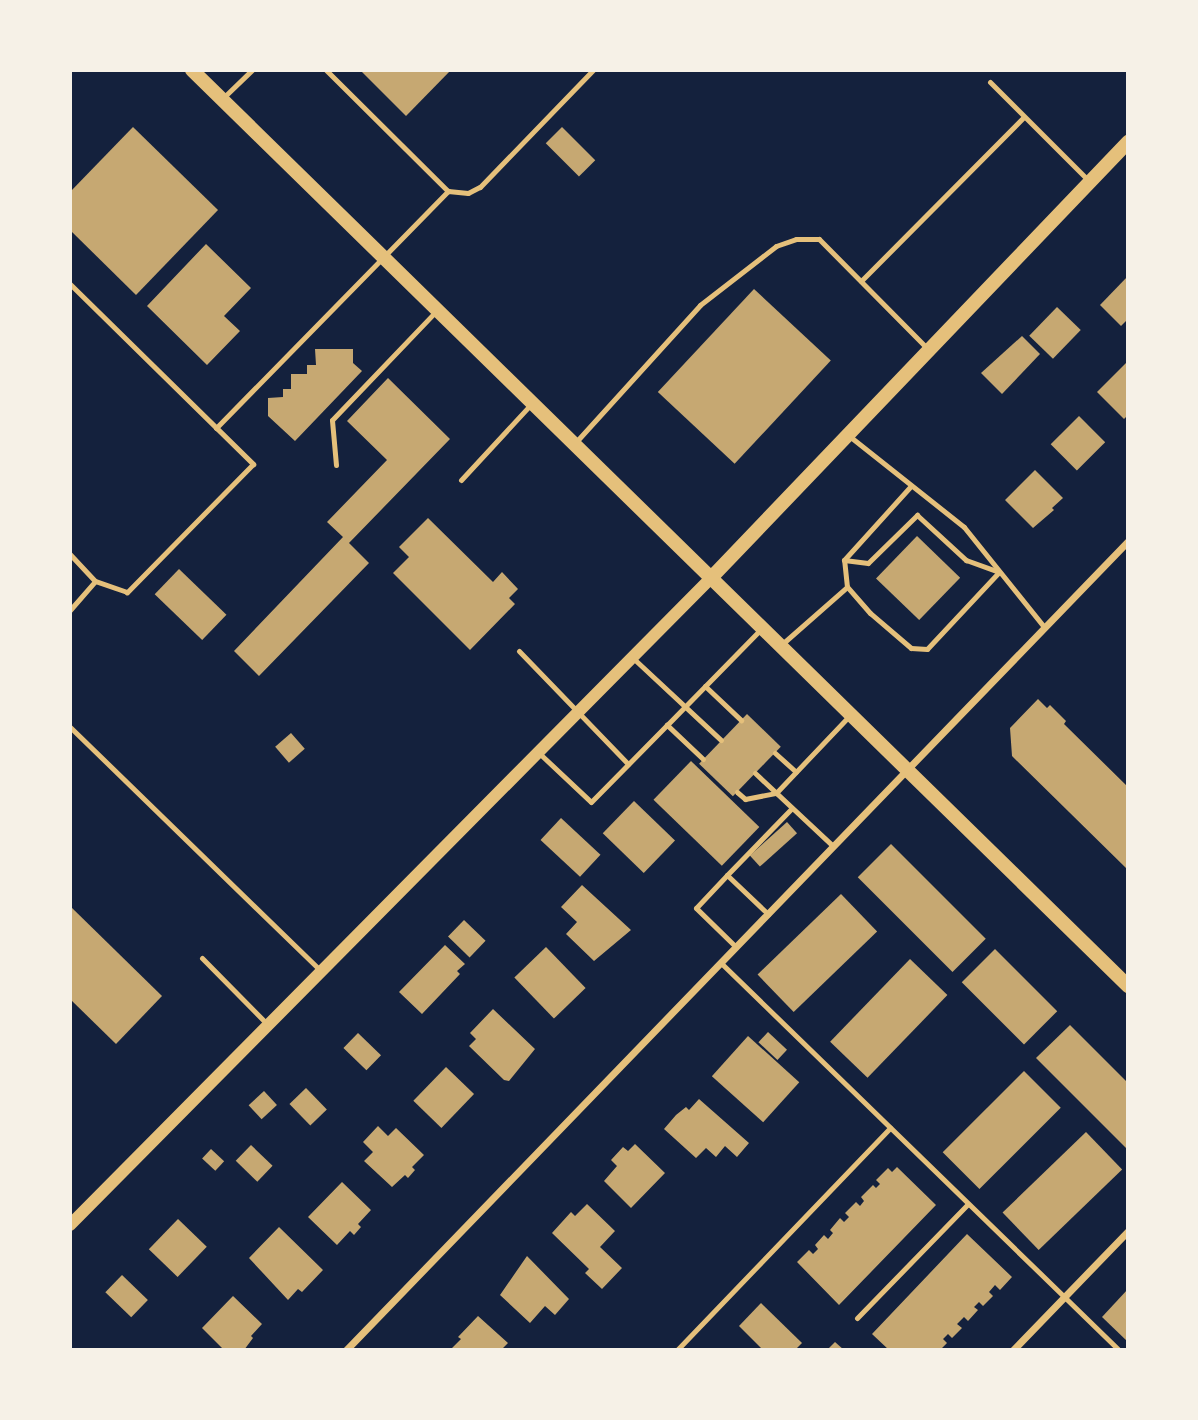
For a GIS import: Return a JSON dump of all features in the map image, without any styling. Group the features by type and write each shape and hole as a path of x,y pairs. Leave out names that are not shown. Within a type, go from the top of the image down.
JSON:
{"main road":[{"path":"192,70 1128,986"},
{"path":"710,579 1128,142"}],"street":[{"path":"346,1350 1128,541"},
{"path":"70,1225 710,579"},
{"path":"1013,1350 1128,1231"}],"lane":[{"path":"222,99 252,70"},
{"path":"326,70 448,191 468,193 480,187 593,70"},
{"path":"990,82 1090,182"},
{"path":"861,281 1024,117"},
{"path":"216,428 448,191"},
{"path":"573,444 700,305 776,246 796,239 819,239 930,350"},
{"path":"70,284 253,464 127,592 95,581 70,554"},
{"path":"336,465 332,420 438,310"},
{"path":"461,480 532,403"},
{"path":"848,435 910,487 964,527 1045,628"},
{"path":"910,487 844,560 847,587 870,613 911,648 927,649 999,572"},
{"path":"844,560 868,563 917,515 966,560 999,572"},
{"path":"70,610 95,581"},
{"path":"779,646 847,587"},
{"path":"538,751 592,802 761,629"},
{"path":"519,651 575,713 628,764"},
{"path":"632,657 721,740"},
{"path":"705,686 741,720"},
{"path":"737,792 745,799 776,793 850,715"},
{"path":"667,725 703,759"},
{"path":"70,727 320,971"},
{"path":"775,753 796,772"},
{"path":"755,773 833,846"},
{"path":"736,947 696,908 792,808"},
{"path":"727,875 768,914"},
{"path":"202,958 267,1024"},
{"path":"721,963 1119,1350"},
{"path":"677,1350 890,1128"},
{"path":"857,1318 968,1204"}],"building":[{"path":"360,70 451,70 406,116"},
{"path":"133,127 218,210 136,295 70,230 70,192"},
{"path":"562,127 595,160 579,176 546,143"},
{"path":"206,244 251,288 224,316 240,331 207,365 147,306"},
{"path":"1128,276 1128,319 1121,326 1100,305"},
{"path":"754,289 831,361 735,464 658,392"},
{"path":"1057,307 1081,330 1053,359 1029,336"},
{"path":"1022,336 1040,354 1002,394 981,373"},
{"path":"315,349 353,349 353,363 362,371 295,441 268,416 268,398 283,397 283,389 291,389 291,374 307,374 307,365 316,365"},
{"path":"1126,363 1128,415 1124,419 1097,392"},
{"path":"388,378 450,439 349,543 369,563 259,676 234,651 343,537 327,522 387,460 347,421"},
{"path":"1079,416 1105,442 1077,470 1051,444"},
{"path":"1035,470 1063,498 1052,508 1054,510 1033,528 1005,500"},
{"path":"428,518 493,582 502,572 518,589 509,598 515,604 470,650 393,573 409,557 399,547"},
{"path":"917,536 960,578 919,620 876,578"},
{"path":"179,569 226,615 202,640 155,594"},
{"path":"1038,699 1047,708 1050,705 1066,721 1064,724 1128,787 1126,868 1012,756 1010,728"},
{"path":"747,714 781,747 733,796 699,764"},
{"path":"291,733 305,749 289,763 275,747"},
{"path":"691,761 759,827 722,866 653,800"},
{"path":"634,801 675,841 644,873 603,833"},
{"path":"561,818 600,855 580,877 541,840"},
{"path":"787,822 797,833 760,867 750,855"},
{"path":"891,844 986,939 953,972 858,877"},
{"path":"582,885 631,930 594,961 566,934 577,922 561,907"},
{"path":"841,894 877,931 794,1012 758,975"},
{"path":"70,906 162,996 116,1044 70,999"},
{"path":"464,920 486,941 470,957 448,937"},
{"path":"445,945 465,964 457,971 460,974 422,1014 399,992"},
{"path":"546,947 586,988 554,1019 514,978"},
{"path":"995,949 1057,1011 1024,1044 962,982"},
{"path":"910,959 947,995 868,1078 830,1042"},
{"path":"493,1009 535,1049 509,1081 504,1080 469,1046 476,1039 470,1033"},
{"path":"1070,1025 1128,1083 1128,1150 1036,1058"},
{"path":"768,1032 787,1050 777,1060 758,1042"},
{"path":"358,1033 381,1055 366,1070 343,1048"},
{"path":"748,1036 799,1082 763,1122 712,1076"},
{"path":"446,1067 474,1094 441,1128 413,1101"},
{"path":"1024,1071 1061,1108 979,1189 943,1152"},
{"path":"306,1088 327,1110 310,1126 289,1104"},
{"path":"264,1091 277,1105 262,1119 249,1105"},
{"path":"699,1099 749,1143 737,1157 725,1146 716,1157 706,1148 696,1158 664,1129 676,1115 686,1107 689,1110"},
{"path":"378,1126 388,1136 396,1128 424,1155 412,1167 415,1170 408,1178 405,1175 392,1187 364,1161 373,1152 363,1142"},
{"path":"1086,1132 1122,1169 1039,1250 1003,1213"},
{"path":"635,1144 665,1173 631,1208 604,1181 617,1166 611,1160 623,1147 628,1151"},
{"path":"251,1145 273,1166 257,1182 236,1161"},
{"path":"211,1149 224,1161 215,1171 202,1159"},
{"path":"897,1167 936,1205 839,1305 797,1262 809,1250 813,1254 818,1249 815,1245 824,1235 828,1239 833,1233 830,1230 840,1218 844,1222 849,1217 845,1213 856,1202 860,1206 864,1201 861,1197 873,1185 876,1188 880,1184 876,1180 888,1168 892,1172"},
{"path":"342,1182 371,1210 358,1224 361,1227 354,1235 350,1231 337,1245 308,1217"},
{"path":"587,1204 615,1231 600,1247 622,1268 602,1289 585,1273 589,1269 552,1233 571,1212 575,1216"},
{"path":"178,1219 207,1247 178,1277 149,1249"},
{"path":"279,1227 323,1270 302,1292 298,1289 288,1300 249,1258"},
{"path":"967,1234 1012,1277 1000,1290 995,1285 989,1292 993,1296 983,1306 979,1302 974,1307 978,1310 968,1321 964,1317 957,1324 962,1328 952,1338 948,1334 943,1339 947,1343 940,1350 889,1350 872,1334"},
{"path":"527,1256 569,1299 555,1315 545,1306 530,1323 500,1295"},
{"path":"122,1275 148,1300 131,1317 105,1292"},
{"path":"1128,1289 1128,1342 1102,1317"},
{"path":"233,1296 262,1324 251,1336 253,1338 244,1350 224,1350 202,1328"},
{"path":"761,1303 802,1343 795,1350 763,1350 739,1326"},
{"path":"478,1316 508,1343 501,1350 450,1350 461,1339 458,1337"},
{"path":"835,1342 844,1350 827,1350"}]}
